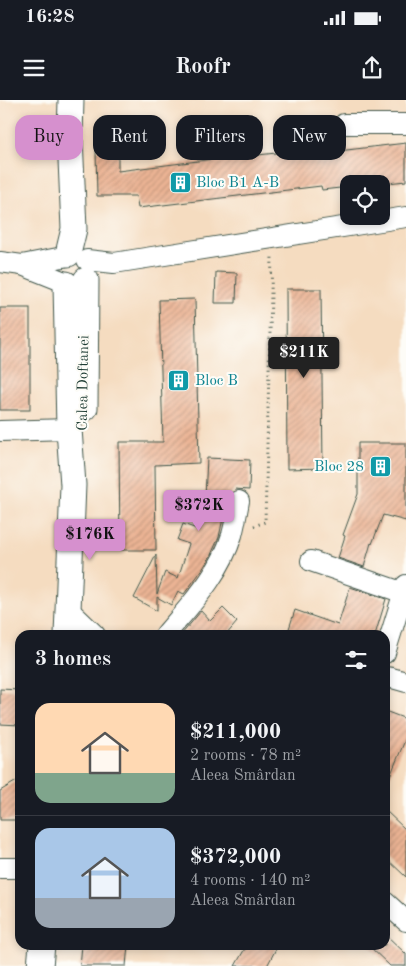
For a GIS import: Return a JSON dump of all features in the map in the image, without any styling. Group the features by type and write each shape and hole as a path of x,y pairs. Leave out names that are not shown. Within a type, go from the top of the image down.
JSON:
{"main road":[{"name":"Calea Doftanei","path":"70,100 75,268 85,431 73,485"},
{"name":"Calea Doftanei","path":"67,630 73,485 69,429 75,268"},
{"path":"40,966 42,950"}],"street":[{"path":"346,124 406,124"},
{"path":"0,262 75,268 406,217"},
{"path":"0,430 69,429"},
{"path":"169,630 197,598 220,565 232,535 239,500"},
{"path":"312,561 405,589 390,637"},
{"path":"69,610 90,630"},
{"path":"390,678 406,682"},
{"path":"0,868 15,868"},
{"path":"390,907 406,921"}],"path":[{"path":"265,522 272,238"}],"building":[{"path":"406,143 406,181 390,183 390,175 340,175 340,188 322,190 321,186 138,208 136,196 97,196 96,160 118,160 118,171 206,160 263,160 263,154 273,153 273,160 346,160 346,150"},
{"path":"216,272 237,273 236,303 215,303"},
{"path":"286,289 321,289 323,468 287,469"},
{"path":"195,299 199,463 155,465 156,550 120,550 119,442 163,442 159,300"},
{"path":"0,308 30,308 30,410 0,410"},
{"path":"358,443 406,443 406,521 383,515 371,543 364,567 338,558 345,536 343,535 358,494"},
{"path":"207,458 250,460 249,490 235,489 230,494 227,499 219,537 202,570 184,594 178,591 171,605 157,597 157,611 134,598 156,555 157,594 165,572 178,578 189,544 177,540 183,524 197,529 205,497"},
{"path":"350,587 386,599 377,630 289,630 295,610 338,625"},
{"path":"223,608 237,622 230,630 185,630 201,611 210,621"},
{"path":"0,689 15,690 15,725 0,724"},
{"path":"390,713 406,719 406,738 390,776"},
{"path":"15,782 15,820 0,820 0,791"},
{"path":"390,815 406,830 406,877 390,862"},
{"path":"390,939 406,954 406,966 390,966 373,950 390,950"},
{"path":"82,950 128,950 126,966 80,966"},
{"path":"244,950 275,950 267,966 235,966"}],"place":[{"name":"Bloc B1 A-B","path":"180,183"},
{"name":"Bloc B","path":"179,381"},
{"name":"Bloc 28","path":"380,467"}]}
